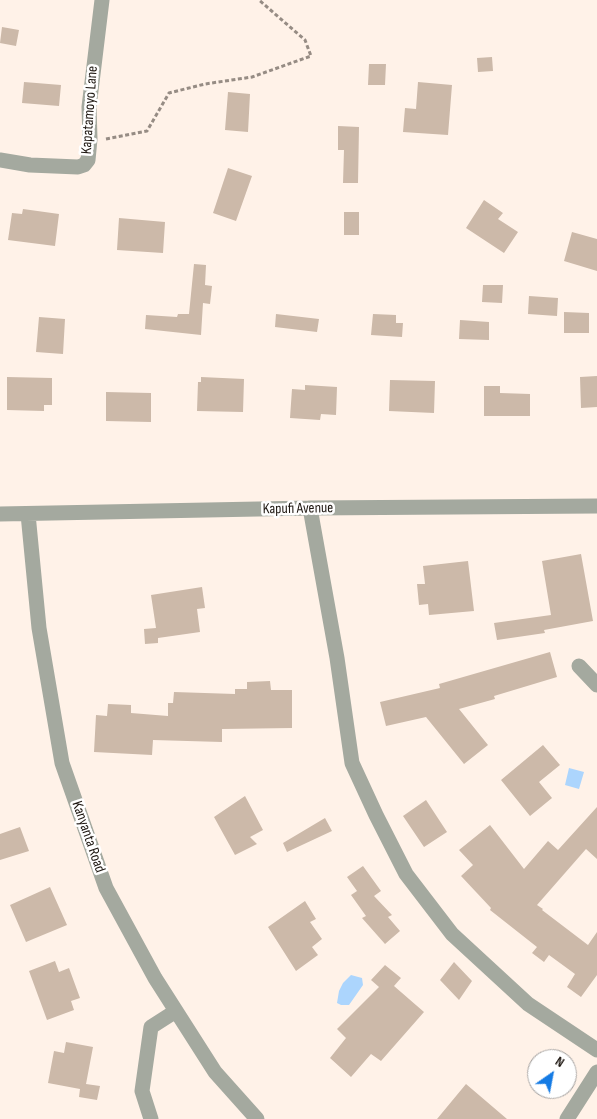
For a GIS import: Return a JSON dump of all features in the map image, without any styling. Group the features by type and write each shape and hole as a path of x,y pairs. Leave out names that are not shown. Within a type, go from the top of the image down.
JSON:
{"street":[{"name":"Kapatamoyo Lane","path":"0,160 30,165 78,167 84,165 88,160 90,139 89,107 102,0"},
{"name":"Kapufi Avenue","path":"0,514 310,508 597,506"},
{"path":"310,508 337,658 352,763 406,874 452,934 528,1004 597,1050"},
{"name":"Kanyanta Road","path":"28,514 39,628 62,763 106,888 155,978 215,1072 257,1119"},
{"path":"579,666 597,685"},
{"path":"151,1119 142,1091 151,1027 176,1011"},
{"path":"567,1119 597,1072"}],"path":[{"path":"90,139 112,139 147,131 168,94 206,84 252,77 311,56 305,40 259,0"}],"water":[{"path":"569,768 584,772 579,789 565,785"},
{"path":"351,975 362,978 363,985 349,1005 341,1005 337,1003 339,991 343,983"}],"building":[{"path":"2,27 19,30 16,46 0,43"},
{"path":"492,57 493,71 478,72 477,58"},
{"path":"369,64 386,64 385,85 368,85"},
{"path":"24,82 61,85 59,106 22,103"},
{"path":"418,82 452,85 448,135 403,132 405,108 416,109"},
{"path":"228,92 250,94 248,132 225,130"},
{"path":"338,126 359,127 358,183 343,183 344,150 338,150"},
{"path":"228,168 252,176 236,221 213,213"},
{"path":"484,200 503,213 498,219 518,232 504,253 466,228"},
{"path":"23,209 59,214 55,246 8,240 12,213 22,214"},
{"path":"344,212 359,212 359,235 344,235"},
{"path":"119,218 165,222 163,253 117,250"},
{"path":"572,232 597,239 597,271 564,261"},
{"path":"194,264 206,265 205,285 212,286 210,304 203,303 201,335 145,329 146,315 177,317 178,314 189,314"},
{"path":"483,285 503,285 502,303 482,302"},
{"path":"529,296 558,298 557,316 528,314"},
{"path":"564,312 589,313 589,333 564,333"},
{"path":"276,314 319,319 317,332 275,327"},
{"path":"373,314 396,315 396,323 403,323 402,337 371,335"},
{"path":"39,317 65,319 63,354 36,352"},
{"path":"460,320 489,322 489,340 459,339"},
{"path":"597,376 597,407 581,408 580,377"},
{"path":"7,377 52,378 52,405 44,405 44,411 7,410"},
{"path":"201,377 244,379 243,412 197,411 198,382 201,382"},
{"path":"390,380 435,381 434,413 389,411"},
{"path":"305,385 337,387 336,415 321,414 320,420 290,418 292,389 305,390"},
{"path":"484,386 500,386 500,393 530,394 530,416 484,416"},
{"path":"106,392 151,393 151,422 106,421"},
{"path":"581,554 593,621 544,630 545,633 497,640 494,623 551,615 542,561"},
{"path":"468,561 474,611 429,615 428,604 419,605 417,584 425,584 423,566"},
{"path":"202,587 205,608 197,609 200,632 158,638 158,643 145,644 144,629 156,628 151,595"},
{"path":"550,652 557,677 494,696 495,699 459,709 488,745 464,764 426,717 386,726 380,702 440,688 439,684"},
{"path":"270,681 271,690 292,690 292,728 222,729 222,742 153,740 152,755 94,752 96,715 107,716 108,704 131,705 131,713 168,716 168,703 173,703 174,692 235,694 235,689 247,689 247,682"},
{"path":"543,745 560,765 539,782 552,798 530,816 501,780"},
{"path":"245,796 263,830 250,837 257,844 235,855 214,817"},
{"path":"426,800 447,832 424,847 403,816"},
{"path":"597,807 597,859 586,849 537,905 588,945 597,932 597,975 581,997 567,987 575,974 549,955 544,962 532,953 537,947 490,910 491,908 461,876 473,865 459,850 490,825 524,869 548,841 558,850"},
{"path":"325,818 332,831 287,852 283,843"},
{"path":"20,827 29,851 0,860 0,834"},
{"path":"363,866 381,891 374,896 392,915 388,917 400,931 385,944 362,918 366,916 351,895 357,891 347,877"},
{"path":"50,887 67,925 26,942 10,905"},
{"path":"305,901 316,919 310,922 322,939 312,947 318,955 296,971 268,927"},
{"path":"55,961 59,972 69,968 80,998 71,1001 74,1010 47,1020 29,971"},
{"path":"454,962 472,981 459,1000 440,980"},
{"path":"385,965 401,978 394,986 424,1012 381,1061 371,1054 351,1077 330,1058 346,1038 337,1029 379,987 371,980"},
{"path":"66,1042 93,1047 86,1084 100,1086 97,1100 79,1097 80,1089 48,1083 54,1051 64,1053"},
{"path":"466,1084 507,1119 437,1119"}]}
